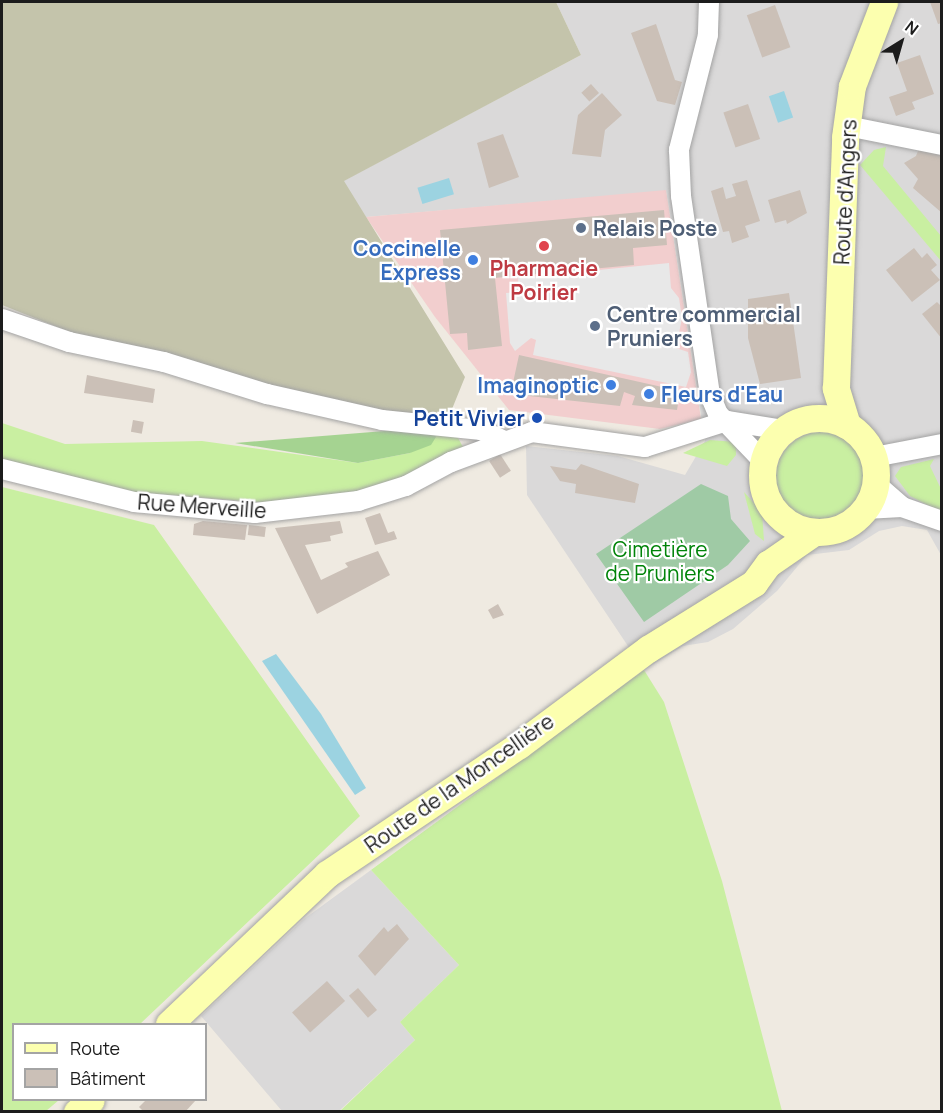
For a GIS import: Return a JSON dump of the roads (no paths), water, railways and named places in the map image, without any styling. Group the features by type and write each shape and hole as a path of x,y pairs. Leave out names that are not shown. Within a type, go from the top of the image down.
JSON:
{"street":[{"path":"708,2 708,35 679,150 680,182 710,395 718,414 762,460"},
{"name":"Route d'Angers","path":"847,425 836,388 847,126 852,86 884,2"},
{"path":"847,126 942,145"},
{"path":"2,319 69,342 164,362 267,394 382,420 481,430 502,440"},
{"path":"812,420 836,388"},
{"path":"727,421 784,430 812,420 847,425 863,438 874,457 876,484 865,509 840,529 814,532 794,527 774,511 763,487 762,460 784,430"},
{"name":"Rue Merveille","path":"2,469 134,502 255,513 358,501 406,486 502,440 532,432 645,447 727,421"},
{"path":"874,457 942,444"},
{"path":"876,484 902,507 942,521"},
{"path":"865,509 902,507"},
{"name":"Route de la Moncellière","path":"768,564 775,541 774,511"},
{"name":"Route de la Moncellière","path":"169,1023 327,874 519,745 648,649 754,583 768,564 814,532"},
{"path":"77,1112 90,1101"}],"water":[{"path":"784,91 793,117 778,123 769,96"},
{"path":"449,178 454,194 422,204 417,188"},
{"path":"276,654 321,714 366,788 355,795 262,661"}],"place":[{"name":"Relais Poste","path":"581,228"},
{"name":"Pharmacie Poirier","path":"544,246"},
{"name":"Coccinelle Express","path":"473,260"},
{"name":"Centre commercial Pruniers","path":"595,326"},
{"name":"Imaginoptic","path":"611,385"},
{"name":"Fleurs d'Eau","path":"649,394"},
{"name":"Petit Vivier","path":"537,418"}],"park label":[{"name":"Cimetière de Pruniers","path":"660,561"}]}
